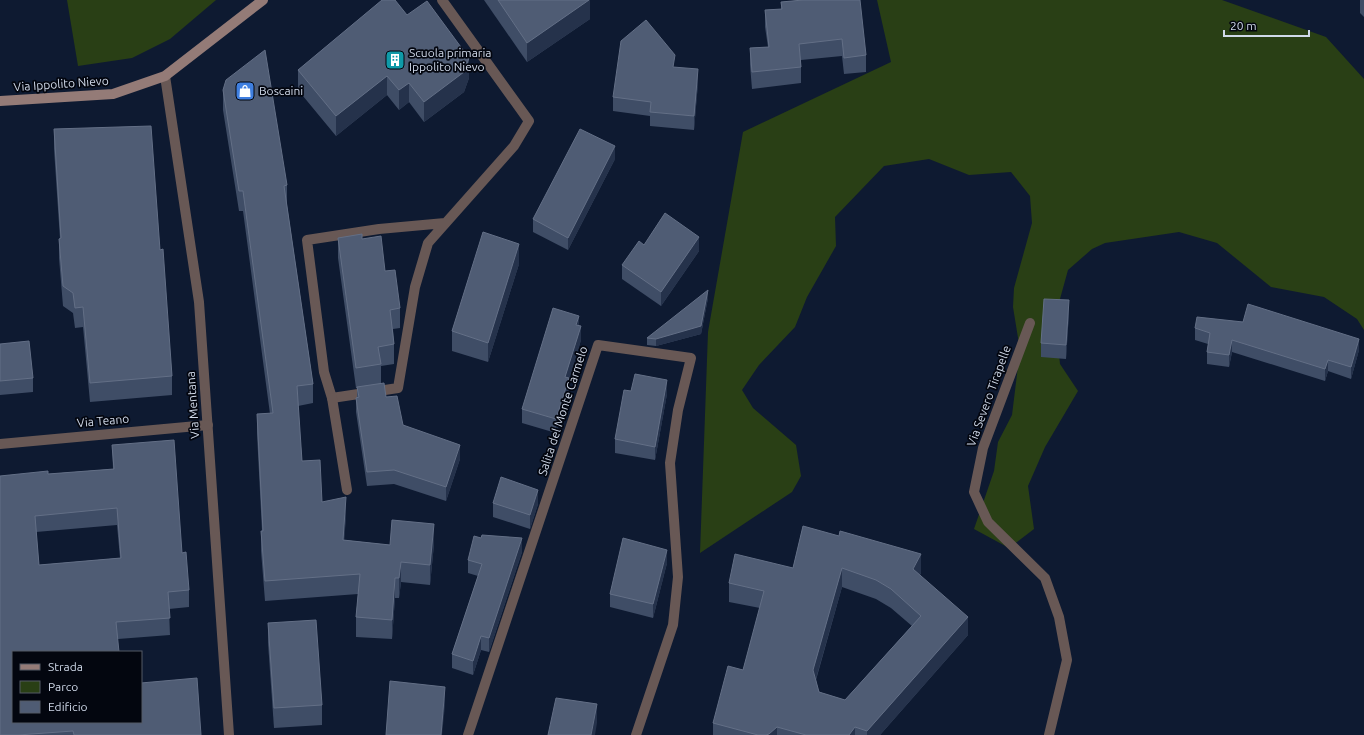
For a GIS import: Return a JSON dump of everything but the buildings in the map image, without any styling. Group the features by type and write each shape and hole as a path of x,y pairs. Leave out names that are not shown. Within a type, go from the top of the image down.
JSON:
{"street":[{"name":"Via Ippolito Nievo","path":"0,101 114,94 165,76 263,0"},
{"path":"332,398 398,388 415,287 428,243 514,146 529,121 442,0"},
{"name":"Via Mentana","path":"165,76 200,302 229,735"},
{"path":"347,490 332,398 324,372 307,240 379,229 445,223"},
{"name":"Via Severo Tirapelle","path":"1030,323 983,448 974,492 988,522 1045,578 1059,617 1067,660 1049,735"},
{"name":"Salita del Monte Carmelo","path":"468,735 598,345 691,358 678,410 670,463 678,577 673,625 636,735"},
{"name":"Via Teano","path":"0,444 208,424"}],"green space":[{"path":"67,0 216,0 170,39 132,58 78,66"},
{"path":"877,0 1222,0 1326,37 1364,79 1364,330 1357,319 1324,297 1271,287 1217,243 1179,232 1105,243 1092,249 1068,270 1055,317 1060,364 1078,391 1045,447 1028,486 1034,529 1009,548 974,529 994,471 998,442 1012,415 1020,350 1013,307 1014,288 1032,223 1030,196 1011,172 969,175 929,159 884,166 835,217 836,246 807,297 795,327 759,365 742,390 753,408 796,445 801,476 792,492 700,553 708,332 743,132 891,62"}],"place":[{"name":"Scuola primaria Ippolito Nievo","path":"395,60"},
{"name":"Boscaini","path":"245,91"}]}
